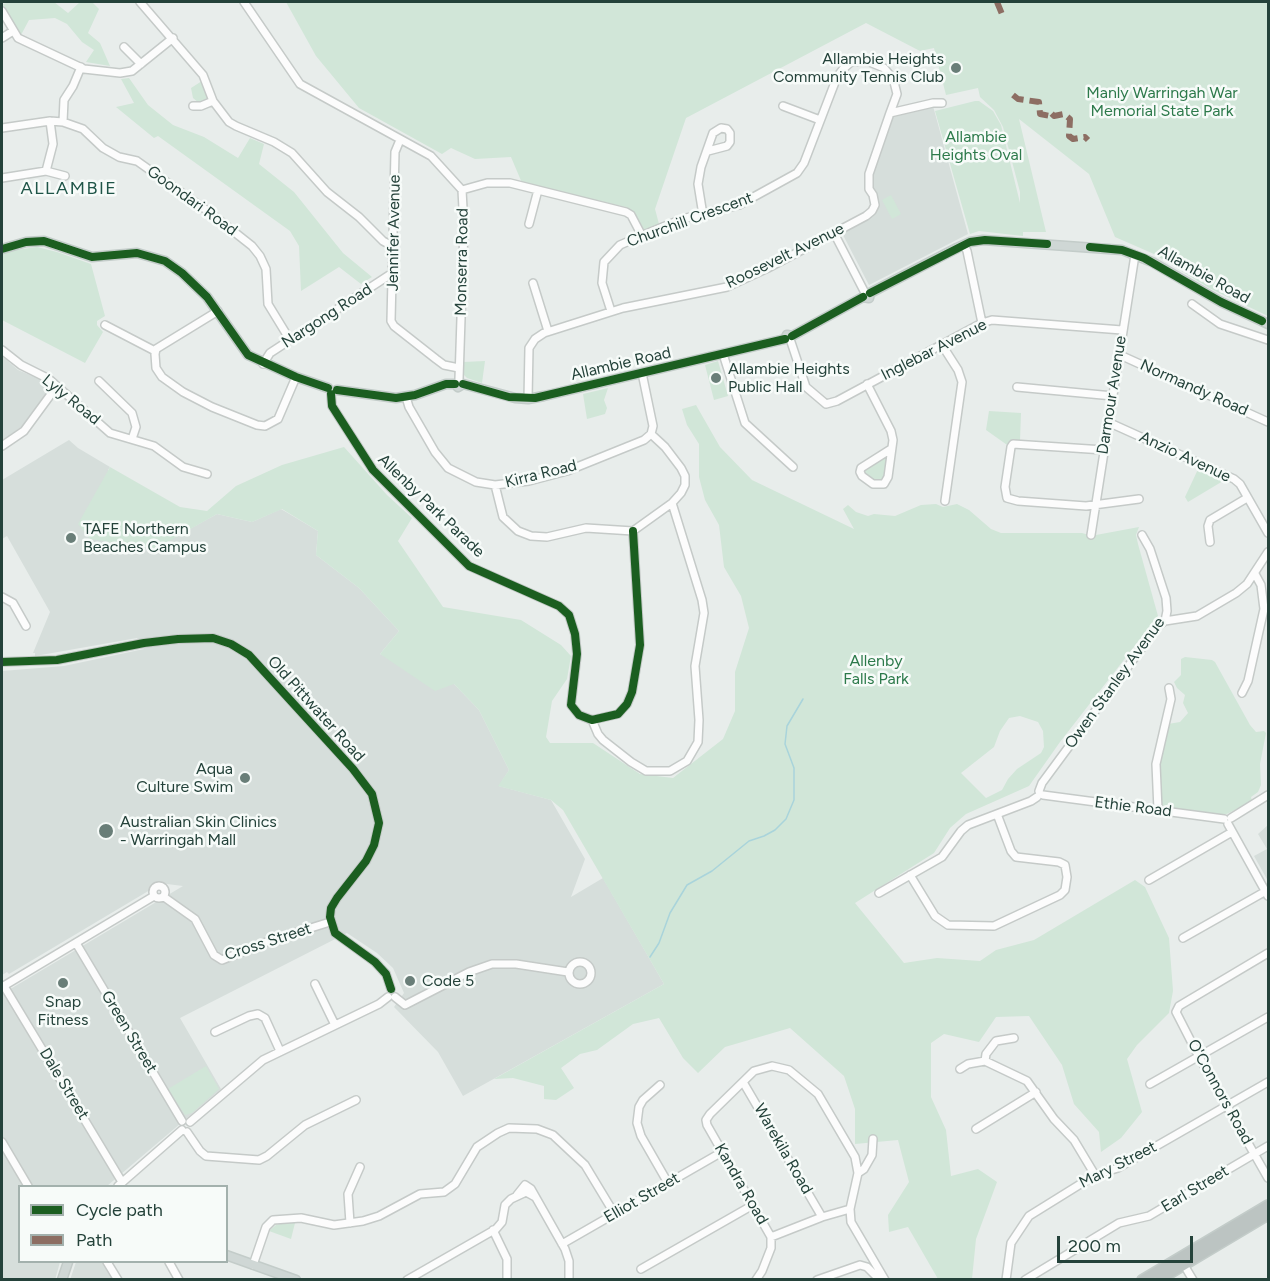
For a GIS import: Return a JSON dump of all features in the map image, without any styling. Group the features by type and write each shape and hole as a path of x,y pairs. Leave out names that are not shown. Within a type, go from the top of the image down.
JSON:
{"highway":[{"path":"1142,1280 1269,1205"},
{"path":"1159,1280 1268,1216"}],"main road":[{"name":"Allambie Road","path":"2,249 26,242 44,241 92,257 132,253 154,256 177,269 199,289 218,310 245,352 263,364 332,391 389,398 406,397 459,382 509,397 528,399 789,339 866,294 976,241 997,240 1111,249 1135,255 1152,262 1221,303 1269,324"},
{"path":"228,1256 296,1280"},
{"path":"62,1280 68,1263"}],"street":[{"path":"140,2 203,75 213,101 222,114 236,126 274,142 292,153 327,192 359,217 383,241 394,247"},
{"name":"Monserra Road","path":"244,2 300,84 431,156 462,190 464,227 459,382"},
{"path":"2,11 18,38 81,68 120,73 132,70 173,38"},
{"path":"2,39 13,31"},
{"path":"124,47 141,64"},
{"name":"Churchill Crescent","path":"611,311 602,283 604,262 620,246 682,219 739,205 797,173 804,163 837,77 851,62 867,61 884,68 894,82 897,94 890,113"},
{"path":"63,122 64,100 81,68"},
{"path":"193,106 201,106 213,101"},
{"path":"890,113 942,103"},
{"path":"783,106 820,120"},
{"name":"Roosevelt Avenue","path":"548,331 611,311 727,286 768,268 872,211 874,205 873,195 869,189 869,174 890,113"},
{"path":"46,171 53,144 50,121"},
{"name":"Goondari Road","path":"2,128 50,121 63,122 82,129 119,157 137,161 152,170 252,246 266,269 268,304 290,340"},
{"name":"Jennifer Avenue","path":"400,140 395,152 394,272 391,321 394,326 444,365 459,368"},
{"path":"703,214 698,184 708,151"},
{"path":"2,178 46,171 64,176"},
{"path":"462,190 476,185 501,182 626,212 631,215 642,236"},
{"path":"529,224 538,190"},
{"path":"834,233 866,294"},
{"path":"964,245 982,323"},
{"name":"Darmour Avenue","path":"1091,536 1135,255"},
{"name":"Nargong Road","path":"263,364 270,353 394,272"},
{"path":"528,399 529,348 536,339 548,331 533,283"},
{"path":"1192,304 1220,324 1269,340"},
{"path":"155,351 218,310"},
{"name":"Inglebar Avenue","path":"789,339 806,387 826,404 832,403 982,323 992,320 1122,330"},
{"path":"105,325 155,351"},
{"path":"942,345 958,370 962,382 945,501"},
{"name":"Lyly Road","path":"2,350 21,365 49,379 110,433 154,446 183,467 207,474"},
{"path":"155,351 155,363 159,373 183,392 212,407 257,425 265,426 278,419 296,377"},
{"path":"723,354 745,423 793,467"},
{"name":"Normandy Road","path":"1120,355 1269,422"},
{"path":"495,485 503,517 518,531 531,536 547,537 586,528 633,531 672,503 681,494 685,485 685,476 673,457 651,434 653,426 642,373"},
{"path":"99,381 132,413 136,427 132,439"},
{"path":"867,384 891,431 891,449 888,477 884,484 873,484 862,476 861,468 891,449"},
{"path":"2,446 24,431 57,387"},
{"path":"1017,387 1113,396"},
{"name":"Allenby Park Parade","path":"332,391 332,406 373,470 469,566 559,606 569,615 575,634 577,654 571,705 579,715 592,720"},
{"name":"Kirra Road","path":"406,397 409,407 435,453 448,468 476,482 495,485 529,481 567,471 644,440 651,434"},
{"name":"Anzio Avenue","path":"1110,423 1234,478 1240,484 1269,533"},
{"path":"1104,450 1016,443 1011,447 1005,487 1007,498 1018,501 1095,506 1139,499"},
{"path":"1210,542 1208,526 1210,520 1247,498"},
{"path":"633,531 640,645 632,692 627,704 618,714 592,720 603,740 631,762 646,771 670,771 687,760 698,742 699,720 695,666 704,613 672,503"},
{"name":"Owen Stanley Avenue","path":"1040,795 1040,786 1045,778 1158,626 1165,621 1166,598 1150,549 1142,535"},
{"path":"1165,621 1197,616 1242,589 1269,552"},
{"path":"1242,693 1248,681 1264,609 1261,585 1255,574"},
{"path":"2,597 13,603 26,626"},
{"name":"Old Pittwater Road","path":"2,662 57,660 144,643 201,638 213,638 226,642 249,655 353,769 372,794 376,807 379,823 374,845 366,861 334,903 330,913 330,922"},
{"path":"1158,810 1156,764 1171,699 1169,688"},
{"path":"879,893 946,854 964,827 1040,795"},
{"name":"Ethie Road","path":"1040,795 1228,820"},
{"path":"1183,938 1267,893 1232,832 1228,820 1269,795"},
{"path":"910,875 935,916 948,925 994,926 1060,895 1065,890 1067,877 1065,866 1059,862 1016,857 1011,851 997,814"},
{"path":"1149,880 1232,832"},
{"name":"Cross Street","path":"76,943 154,896 154,889 160,886 165,891 164,897 195,919 214,955 222,960 269,941 330,922"},
{"path":"120,1184 184,1131 191,1128 186,1122 253,1067 280,1051 392,997 396,992 391,989 388,979 379,966 368,956 338,937 330,922"},
{"path":"3,986 76,943"},
{"name":"Green Street","path":"76,943 186,1122"},
{"name":"O'Connors Road","path":"1269,953 1179,1006 1176,1012 1199,1057 1269,1178"},
{"path":"392,997 405,1005 469,972 492,964 516,964 568,972"},
{"path":"315,984 335,1025"},
{"name":"Dale Street","path":"3,986 120,1184"},
{"path":"215,1032 258,1014 265,1018 280,1051"},
{"path":"1150,1084 1269,1017"},
{"path":"985,1061 986,1054 996,1041 1014,1038"},
{"path":"960,1070 968,1064 985,1061 1030,1084 1054,1119 1074,1140 1095,1175"},
{"path":"743,1082 754,1071 772,1066 789,1070 818,1094 855,1157 858,1173 850,1209 851,1222 882,1280"},
{"name":"Kandra Road","path":"743,1082 708,1117 706,1122 771,1237 771,1248 756,1280"},
{"name":"Warekila Road","path":"743,1082 822,1217"},
{"name":"Mary Street","path":"1006,1280 1011,1243 1029,1216 1095,1175 1118,1168 1269,1082"},
{"path":"660,1085 643,1100 637,1115 637,1123 641,1136 668,1183"},
{"path":"976,1129 1036,1092"},
{"path":"184,1131 206,1156 260,1160 305,1125 356,1100"},
{"path":"253,1265 264,1230 273,1220 301,1218 330,1224 350,1223 379,1216 420,1194 440,1193 455,1184 477,1148 509,1128 537,1129 553,1135 585,1165 614,1213"},
{"path":"858,1173 864,1169 872,1155 873,1139"},
{"path":"2,1142 27,1185"},
{"name":"Earl Street","path":"1025,1280 1119,1223 1149,1216 1269,1146"},
{"name":"Elliot Street","path":"562,1244 722,1152"},
{"path":"350,1223 348,1194 360,1167"},
{"path":"407,1280 493,1230 502,1222 508,1202 517,1195 528,1192 535,1197 562,1244 569,1261 569,1280"},
{"path":"641,1269 753,1205"},
{"path":"771,1237 822,1217 850,1209"},
{"path":"493,1230 507,1259 507,1280"},
{"path":"108,1263 117,1280"},
{"path":"170,1263 179,1280"},
{"path":"817,1280 860,1265 867,1267 882,1280"},
{"path":"1184,1265 1193,1280"}],"shaded area":[{"path":"933,106 968,234 869,285 842,233 873,216 878,202 871,180 892,117"},
{"path":"2,356 18,370 47,382 49,388 25,424 2,441"},
{"path":"69,440 110,467 108,470 155,548 217,514 252,522 281,509 318,531 316,555 359,588 399,631 380,654 454,684 479,710 509,770 499,786 551,800 585,859 571,897 603,878 664,984 463,1096 438,1052 394,1007 404,993 393,968 377,953 347,933 180,1018 221,1089 108,1185 18,1185 18,1263 60,1263 55,1280 2,1279 2,994 183,886 159,883 9,974 7,972 2,975 2,671 64,666 144,649 137,638 35,656 33,653 50,612 7,536 2,539 2,480"},
{"path":"1268,825 1268,881 1254,856 1267,849 1258,834"},
{"path":"76,1263 106,1263 115,1280 70,1280"}],"green space":[{"path":"54,2 68,13 80,2 92,2 99,9 88,33 100,43 110,66 86,62 94,50 82,42 67,24 55,18 29,20 21,35 15,30 4,9 3,4"},
{"name":"Manly Warringah War Memorial State Park","path":"286,2 1268,2 1268,316 1209,288 1154,254 1115,237 1089,174 1019,119 1046,232 1023,232 1023,236 979,231 970,234 935,111 979,101 993,111 1001,125 1020,203 1020,192 1003,127 994,110 980,97 978,88 946,95 934,48 920,51 866,23 686,118 655,209 659,224 644,230 635,213 626,207 522,183 511,157 475,159 451,148 442,154 359,108 316,56"},
{"path":"129,78 148,105 173,125 204,137 238,158 250,138 264,144 259,164 294,192 343,253 372,277 361,284 339,267 301,291 299,246 290,231 158,136 154,138 116,107 134,103 121,79"},
{"path":"202,81 209,98 199,103 193,98 191,88"},
{"path":"891,195 901,214 892,219 882,200"},
{"path":"37,247 91,264 105,316 97,321 97,325 103,332 85,363 2,320 2,254"},
{"path":"485,361 482,383 467,378 463,374 463,362"},
{"name":"Allambie Heights Public Hall","path":"718,361 728,396 714,400 705,365"},
{"path":"608,388 604,400 607,408 605,414 587,419 583,394"},
{"name":"Allenby Falls Park","path":"696,405 720,447 752,480 854,529 843,509 848,505 856,512 868,516 874,514 895,516 921,505 936,504 943,507 957,504 969,510 991,529 1001,533 1082,533 1092,538 1096,535 1139,527 1136,535 1158,616 1060,742 1029,786 966,814 950,828 934,853 855,903 904,963 937,958 980,961 996,950 1034,940 1135,880 1145,887 1169,938 1173,991 1169,1013 1137,1045 1127,1059 1142,1112 1121,1138 1101,1152 1099,1132 1074,1104 1062,1065 1029,1016 996,1017 979,1042 944,1034 931,1043 931,1097 946,1130 951,1176 978,1169 997,1182 976,1239 972,1279 938,1279 908,1227 889,1232 888,1215 909,1182 898,1140 855,1144 855,1109 844,1076 790,1028 725,1047 698,1073 683,1058 659,1018 633,1024 597,1050 580,1054 561,1068 574,1088 556,1100 544,1099 544,1086 513,1078 494,1079 664,984 563,810 551,800 498,786 509,770 479,710 454,684 435,691 380,654 399,631 359,588 316,555 318,531 282,509 252,522 217,514 155,549 90,539 78,524 110,467 180,507 207,511 236,486 282,465 344,447 387,495 412,518 398,541 443,607 521,620 561,645 571,656 567,679 552,701 546,737 550,743 593,743 640,774 673,778 723,739 735,711 735,672 749,628 741,596 724,567 719,525 705,500 699,477 699,444 687,425 682,409","holes":["1020,716 1038,722 1043,731 1044,747 1041,753 1017,769 1002,790 986,798 961,773 994,747 1000,731 1009,718"]},
{"path":"989,411 1021,413 1020,441 1016,441 1010,447 986,430"},
{"path":"888,455 884,482 878,483 865,476 862,470"},
{"path":"1200,465 1228,478 1188,502 1185,497"},
{"path":"1185,657 1215,662 1250,725 1256,732 1266,733 1260,764 1261,785 1258,792 1251,797 1252,801 1224,815 1160,807 1159,762 1168,724 1180,722 1188,713 1183,703 1185,695 1174,682 1181,675 1181,659"},
{"path":"206,1066 219,1089 192,1113 185,1115 168,1089"},
{"path":"295,1223 291,1239 269,1231 276,1225"}],"waterway":[{"path":"650,957 659,943 670,913 687,885 712,871 749,841 775,830 786,819 794,800 794,768 785,744 787,726 803,699"}],"marked path":[{"path":"997,2 1002,14"},
{"path":"1013,95 1018,99 1039,102 1040,114 1050,116 1051,113 1054,116 1064,114 1070,119 1069,136 1073,139 1085,137 1088,140"}],"cycle path":[{"path":"870,293 970,242 985,240 1047,244"},
{"path":"2,249 26,242 44,241 92,257 137,253 165,261 182,273 207,297 248,355 296,377 328,388"},
{"path":"1090,247 1122,250 1144,258 1221,302 1262,321"},
{"path":"792,336 863,297"},
{"path":"463,384 509,397 535,398 785,339"},
{"path":"337,390 396,398 415,395 446,384 455,384"},
{"path":"331,394 332,406 373,470 469,566 559,606 569,615 575,634 577,654 571,705 579,715 592,720 618,714 627,704 632,692 640,645 633,531"},
{"path":"2,662 57,660 144,643 213,638 231,644 249,655 353,769 372,794 379,823 374,845 366,861 337,898 331,908 330,917 335,933 375,962 386,974 391,989"}],"place":[{"name":"Allambie Heights Community Tennis Club","path":"956,68"},
{"name":"Allambie Heights Public Hall","path":"716,378"},
{"name":"TAFE Northern Beaches Campus","path":"71,538"},
{"name":"Aqua Culture Swim","path":"245,778"},
{"name":"Australian Skin Clinics - Warringah Mall","path":"106,831"},
{"name":"Code 5","path":"410,981"},
{"name":"Snap Fitness","path":"63,983"}],"district":[{"name":"ALLAMBIE","path":"69,189"}],"park label":[{"name":"Allambie Heights Oval","path":"976,146"}]}
